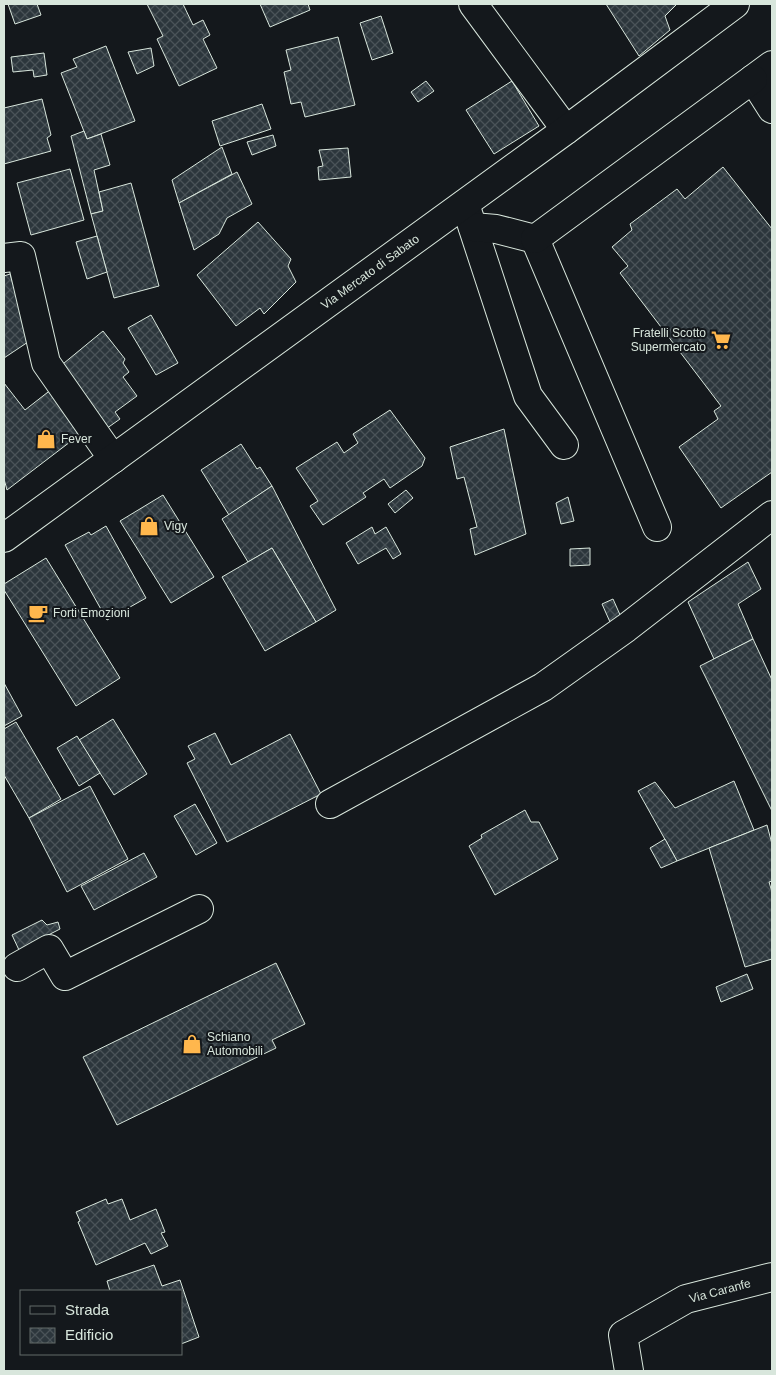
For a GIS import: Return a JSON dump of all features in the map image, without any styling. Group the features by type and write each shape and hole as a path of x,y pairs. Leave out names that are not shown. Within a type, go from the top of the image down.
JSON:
{"street":[{"path":"473,4 566,130"},
{"name":"Via Mercato di Sabato","path":"4,538 113,459 469,216 566,130 735,4"},
{"path":"535,239 762,72 772,109"},
{"path":"469,216 496,229 535,239"},
{"path":"469,216 528,396 564,445"},
{"path":"535,239 657,528"},
{"path":"4,258 21,256 46,363 113,459"},
{"path":"330,804 543,687 626,628 772,515"},
{"path":"17,967 49,950 65,976 198,909"},
{"name":"Via Caranfe","path":"629,1371 623,1335 686,1299 772,1277"}],"building":[{"path":"8,4 37,4 41,15 15,24"},
{"path":"147,4 183,4 193,25 203,20 210,35 203,39 217,68 179,86 157,39 163,36"},
{"path":"260,4 308,4 310,10 270,27"},
{"path":"606,4 677,4 665,16 670,30 639,56"},
{"path":"381,16 393,53 372,60 360,23"},
{"path":"338,37 355,105 305,117 301,102 291,104 284,72 291,70 286,50"},
{"path":"106,46 135,121 87,139 61,73 77,67 73,59"},
{"path":"151,48 154,66 137,74 128,52"},
{"path":"44,53 47,75 34,77 33,70 13,72 11,57"},
{"path":"426,81 434,91 418,102 411,92"},
{"path":"512,81 539,126 494,154 466,110"},
{"path":"42,99 51,135 47,138 51,151 4,164 4,108"},
{"path":"262,104 271,129 220,146 212,121"},
{"path":"84,131 87,139 101,134 110,165 94,170 103,211 91,214 71,136"},
{"path":"273,135 276,146 252,155 247,142"},
{"path":"222,147 232,174 179,203 172,180"},
{"path":"348,148 351,177 319,180 318,167 323,166 319,150"},
{"name":"Fratelli Scotto Supermercato","path":"723,167 772,229 772,472 721,508 679,447 718,419 714,411 721,406 620,273 628,266 612,247 632,230 630,224 677,189 685,199"},
{"path":"70,169 84,220 31,235 17,183"},
{"path":"237,172 252,204 227,218 219,234 194,250 179,203"},
{"path":"131,183 159,286 114,298 91,214 103,211 99,192"},
{"path":"258,222 291,259 288,266 296,282 264,314 260,308 236,326 197,275"},
{"path":"97,236 107,272 87,279 76,242"},
{"path":"10,274 31,340 4,358 4,276"},
{"path":"151,315 178,363 156,375 128,328"},
{"path":"103,331 125,359 123,363 129,372 123,377 137,396 115,412 120,419 103,431 58,368"},
{"path":"4,383 25,410 57,385 87,429 7,490 4,479"},
{"path":"390,410 425,458 422,466 390,488 384,479 363,493 366,497 323,525 310,506 318,501 296,468 337,442 344,453 358,443 353,434"},
{"path":"504,429 526,534 475,555 470,529 477,527 464,477 457,479 450,447"},
{"path":"241,444 257,469 260,467 272,486 229,515 201,470"},
{"path":"272,486 336,610 316,622 272,548 248,562 222,519"},
{"path":"406,490 413,498 395,513 388,504"},
{"path":"163,495 214,577 171,603 120,521"},
{"path":"568,497 574,521 561,524 556,503"},
{"path":"106,526 146,598 107,620 65,545 89,532 91,535"},
{"path":"372,527 375,534 386,527 401,554 393,559 386,548 358,564 346,543"},
{"path":"272,548 316,622 265,651 222,577"},
{"path":"590,548 590,565 570,566 570,549"},
{"path":"46,558 120,678 76,706 4,590 4,584"},
{"path":"748,562 761,589 738,604 753,639 714,659 688,602"},
{"path":"613,599 621,617 610,622 602,604"},
{"path":"753,639 772,680 772,811 700,666"},
{"path":"4,683 22,716 4,726"},
{"path":"113,719 147,774 114,795 79,740"},
{"path":"16,722 61,799 29,818 4,775 4,729"},
{"path":"215,733 231,765 290,734 321,794 227,842 187,763 195,759 188,746"},
{"path":"77,736 100,773 79,786 57,748"},
{"path":"734,781 754,830 677,861 638,791 655,782 675,808"},
{"path":"90,786 128,859 67,892 29,818"},
{"path":"195,804 217,843 196,855 174,816"},
{"path":"525,810 531,822 539,822 558,859 495,895 469,846 482,838 481,835"},
{"path":"767,825 772,844 772,881 769,882 772,892 772,959 745,967 709,848"},
{"path":"665,839 677,861 661,868 650,848"},
{"path":"144,853 157,877 94,910 81,886"},
{"path":"42,920 47,925 58,922 60,929 19,950 12,935"},
{"name":"Schiano Automobili","path":"276,963 305,1024 272,1040 276,1048 117,1125 83,1057"},
{"path":"747,974 753,989 721,1002 716,987"},
{"path":"106,1199 108,1204 122,1199 130,1220 156,1209 165,1232 161,1233 168,1246 151,1254 145,1243 96,1265 78,1222 80,1221 76,1212"},
{"path":"154,1265 162,1286 180,1280 199,1337 182,1344 182,1290 110,1290 107,1281"}],"place":[{"name":"Fratelli Scotto Supermercato","path":"721,340"},
{"name":"Fever","path":"46,439"},
{"name":"Vigy","path":"149,526"},
{"name":"Forti Emozioni","path":"38,613"},
{"name":"Schiano Automobili","path":"192,1044"}]}
